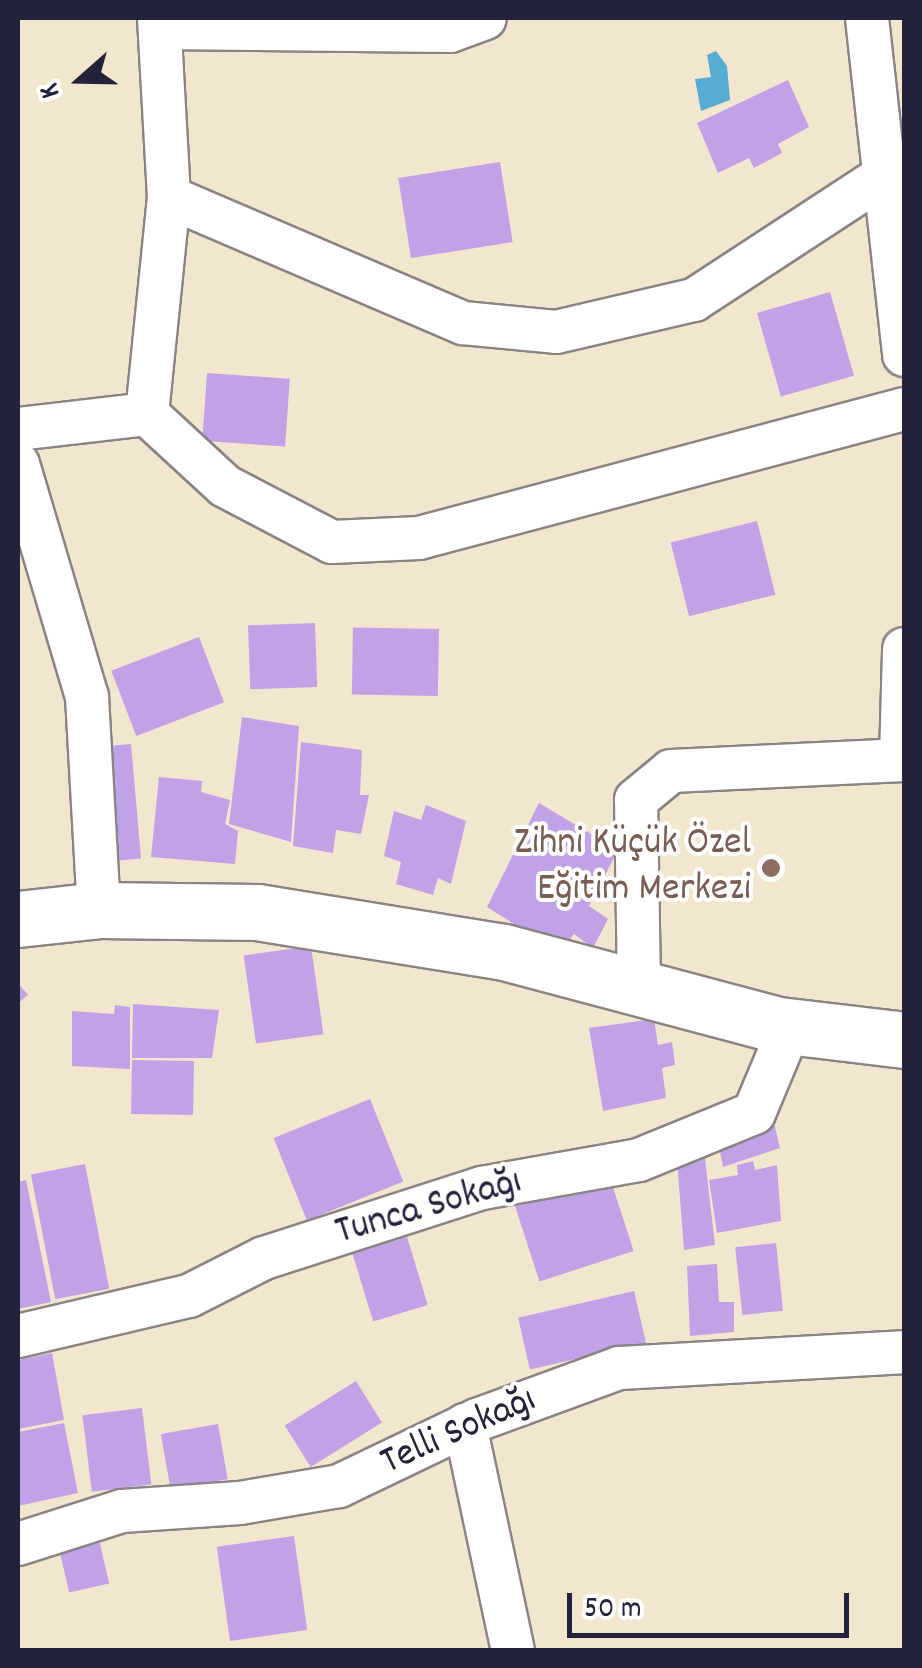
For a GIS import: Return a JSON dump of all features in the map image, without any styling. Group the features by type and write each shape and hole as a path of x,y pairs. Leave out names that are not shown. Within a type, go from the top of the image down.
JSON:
{"street":[{"path":"147,414 169,197 160,23 450,31 486,18"},
{"path":"867,18 896,172 904,355"},
{"path":"169,197 463,322 556,332 694,300 896,172"},
{"path":"18,429 147,414 225,486 332,542 419,538 904,409"},
{"path":"18,464 87,697 100,910"},
{"path":"639,988 636,800 671,772 902,759 904,649"},
{"path":"18,919 100,910 256,912 504,952 790,1027 904,1040"},
{"name":"Tunca Sokağı","path":"18,1336 189,1296 264,1258 482,1188 640,1160 754,1113 790,1027"},
{"name":"Telli Sokağı","path":"18,1544 122,1512 240,1503 340,1486 465,1425 620,1368 904,1352"},
{"path":"465,1425 513,1650"}],"water":[{"path":"716,51 727,66 730,100 701,111 695,79 711,77 707,55"}],"building":[{"path":"788,80 809,127 778,144 782,153 754,168 749,158 718,173 697,123"},
{"path":"500,162 513,242 411,258 398,178"},
{"path":"830,292 854,376 781,397 757,313"},
{"path":"207,373 290,379 285,447 202,441"},
{"path":"757,521 775,595 689,616 671,543"},
{"path":"315,623 317,687 250,689 248,625"},
{"path":"353,627 439,629 438,696 352,694"},
{"path":"199,637 224,702 136,736 111,671"},
{"path":"242,717 299,726 291,842 229,824"},
{"path":"301,742 362,750 360,795 369,795 361,834 336,830 333,853 293,846"},
{"path":"131,744 141,859 103,862 93,747"},
{"path":"159,777 202,781 201,792 230,800 225,824 238,831 235,864 151,857"},
{"path":"539,803 618,850 589,906 608,919 593,948 574,934 560,953 487,907"},
{"path":"426,805 466,821 451,884 438,878 433,895 396,884 401,862 384,856 394,811 421,820"},
{"path":"311,946 323,1034 256,1044 244,955"},
{"path":"18,983 28,995 18,1003"},
{"path":"133,1004 219,1010 212,1058 132,1058"},
{"path":"115,1005 130,1007 130,1069 72,1066 72,1011 114,1014"},
{"path":"654,1019 658,1045 672,1042 675,1065 662,1068 666,1098 603,1111 589,1028"},
{"path":"132,1060 194,1061 193,1115 131,1114"},
{"path":"370,1099 403,1182 307,1220 274,1138"},
{"path":"771,1110 780,1148 723,1167 716,1131"},
{"path":"703,1141 715,1245 684,1250 676,1147"},
{"path":"753,1161 755,1170 777,1165 781,1221 717,1233 709,1180 738,1175 737,1165"},
{"path":"85,1164 109,1289 55,1299 31,1174"},
{"path":"608,1172 634,1251 539,1282 514,1203"},
{"path":"26,1180 51,1302 18,1309 18,1182"},
{"path":"407,1237 428,1305 373,1322 352,1254"},
{"path":"776,1243 783,1311 742,1315 735,1247"},
{"path":"717,1264 719,1302 734,1302 734,1332 690,1336 687,1266"},
{"path":"634,1291 646,1343 530,1369 518,1318"},
{"path":"52,1353 64,1420 18,1429 18,1360"},
{"path":"356,1381 382,1423 311,1467 285,1426"},
{"path":"142,1408 151,1484 92,1492 82,1415"},
{"path":"64,1423 78,1493 18,1506 18,1432"},
{"path":"218,1424 228,1479 171,1489 161,1434"},
{"path":"95,1522 109,1583 69,1593 55,1531"},
{"path":"294,1536 307,1630 230,1641 217,1547"}],"place":[{"name":"Zihni Küçük Özel Eğitim Merkezi","path":"771,868"}]}
